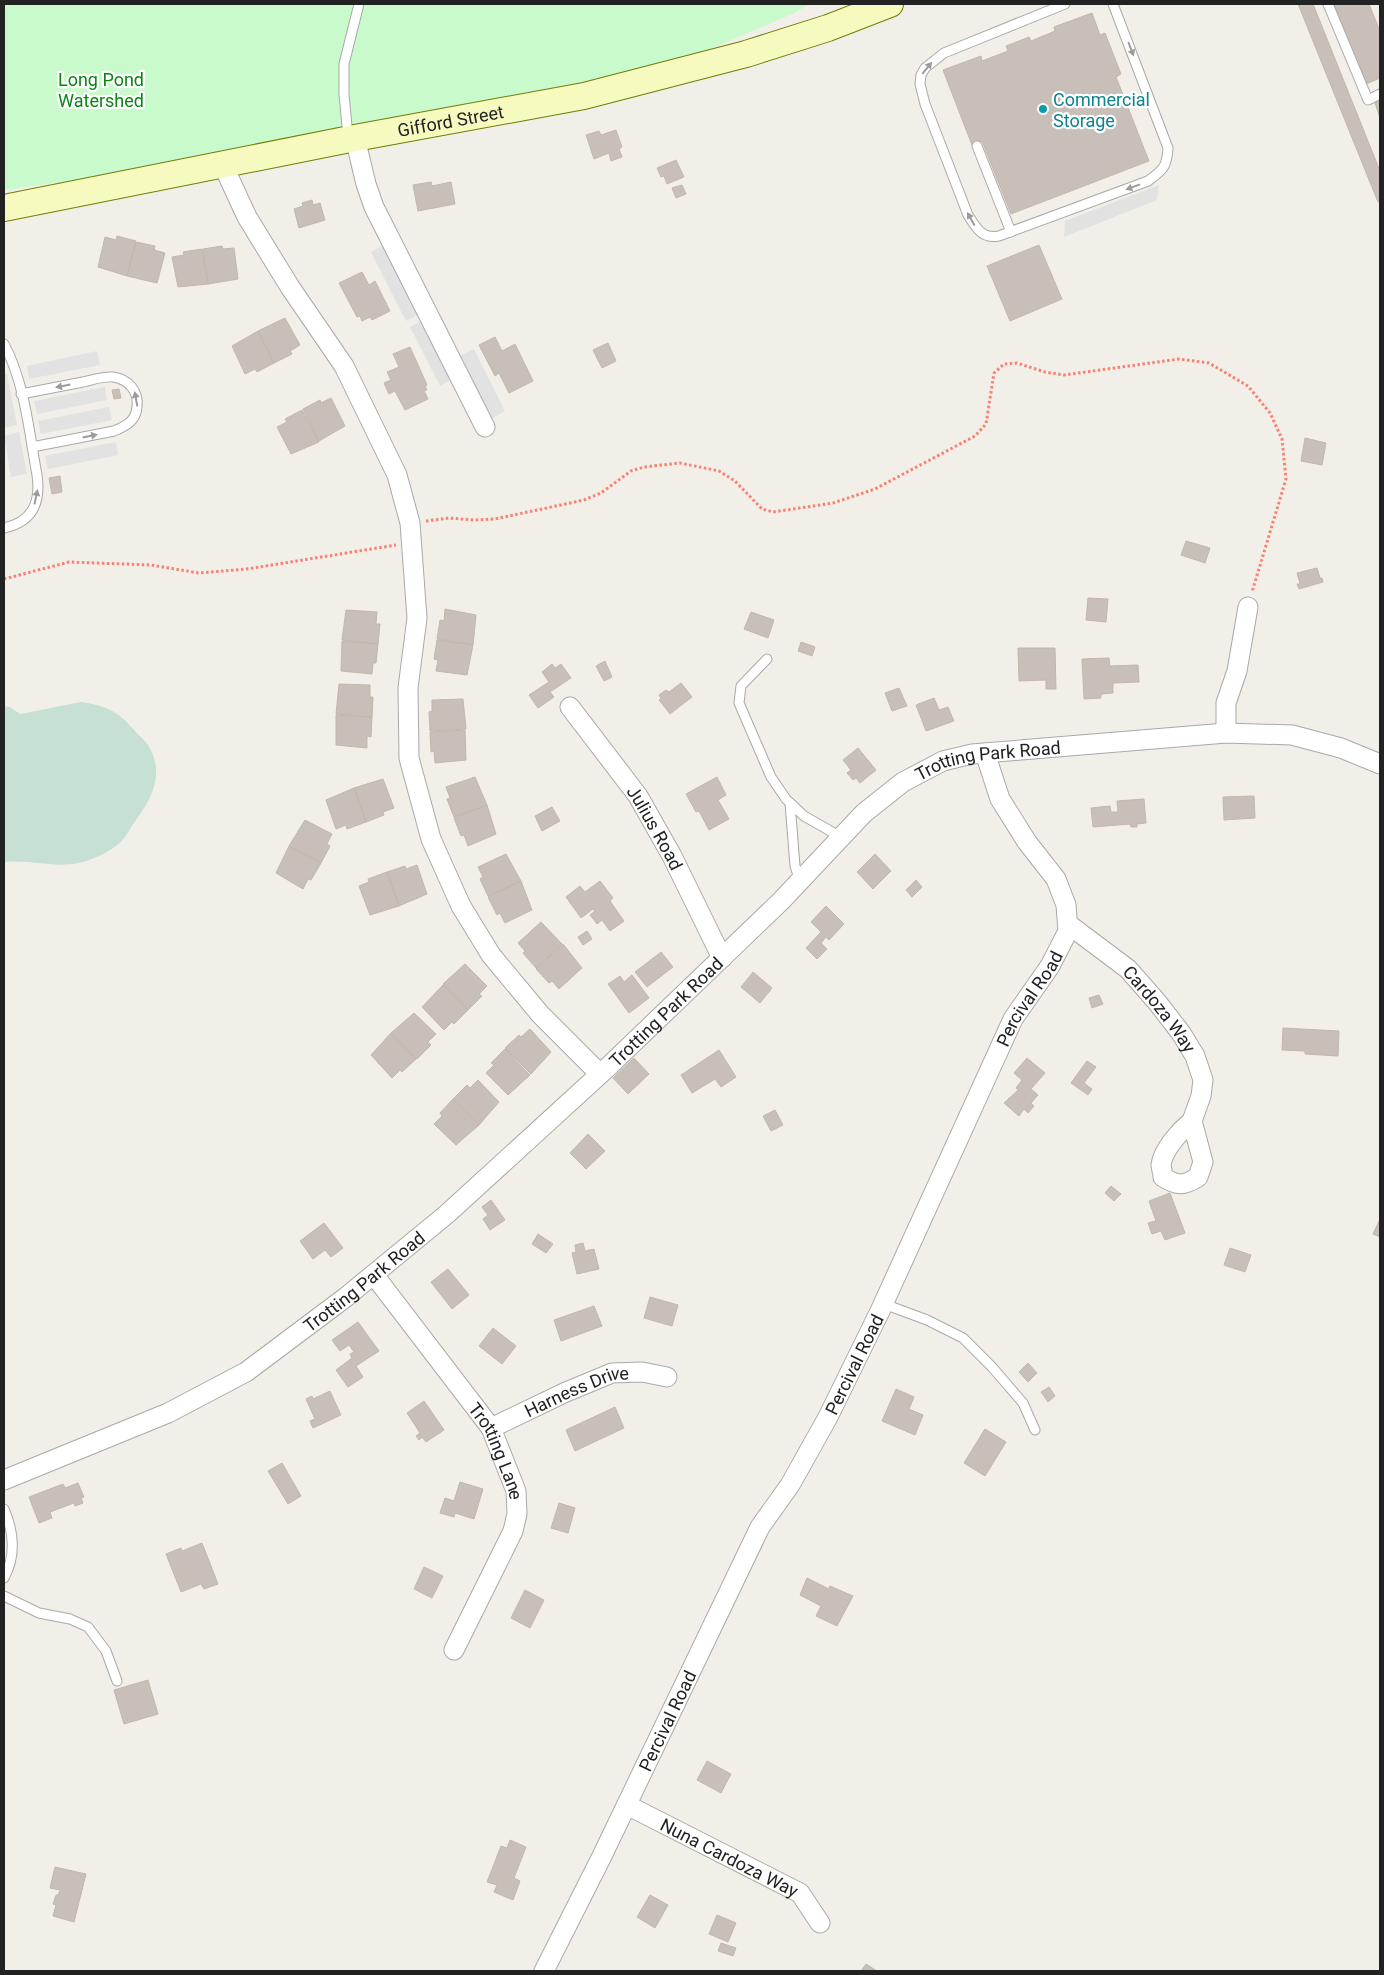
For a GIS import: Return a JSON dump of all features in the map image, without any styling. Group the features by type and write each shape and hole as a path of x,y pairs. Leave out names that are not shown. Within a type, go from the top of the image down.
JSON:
{"main road":[{"name":"Gifford Street","path":"4,208 352,139 584,96 746,54 828,28 890,4"}],"street":[{"path":"352,139 374,207 485,427"},
{"path":"223,165 248,217 290,287 344,366 397,475 410,523 413,543 417,618 408,688 409,758 431,839 462,906 491,955 540,1014 600,1074"},
{"path":"1226,733 1226,703 1237,671 1248,607"},
{"name":"Julius Road","path":"570,706 638,796 672,856 722,958"},
{"name":"Trotting Park Road","path":"4,1480 168,1413 246,1372 374,1274 447,1214 600,1074 722,958 864,813 903,782 943,761 985,753 1226,733 1292,735 1341,748 1380,764"},
{"name":"Percival Road","path":"544,1971 627,1805 760,1527 790,1485 828,1417 884,1304 1013,1019 1050,966 1068,931 1066,905 1056,879 1027,842 1000,799 985,753"},
{"name":"Cardoza Way","path":"1068,924 1128,969 1157,1002 1186,1041 1195,1056 1203,1080 1201,1096 1192,1121"},
{"name":"Trotting Lane","path":"374,1274 491,1428 516,1492 516,1514 513,1531 454,1650"},
{"name":"Harness Drive","path":"491,1428 566,1392 612,1373 642,1372 666,1377"},
{"name":"Nuna Cardoza Way","path":"627,1805 800,1893 820,1923"}],"lane":[{"path":"352,139 344,94 344,64 359,4"},
{"path":"1065,4 944,54 925,68 921,75 920,84 925,104 968,215 978,230 984,235 992,237 1010,232 1148,181 1158,174 1167,162 1168,148 1114,4"},
{"path":"1328,4 1368,100 1380,94"},
{"path":"976,146 1010,232"},
{"path":"4,344 13,361 38,482 34,506 29,516 15,526 4,528"},
{"path":"21,394 112,377 128,383 134,389 136,395 136,415 123,428 32,448"},
{"path":"767,659 741,686 739,702 772,777 786,799 804,816 842,837"},
{"path":"790,803 795,866 800,880"},
{"path":"884,1304 927,1320 963,1338 992,1367 1023,1403 1035,1430"},
{"path":"4,1509 12,1537 9,1568 4,1578"},
{"path":"4,1596 39,1612 70,1619 88,1627 106,1651 117,1681"}],"path":[{"path":"410,523 449,518 495,519 584,500 600,493 631,472 644,466 680,463 719,471 735,481 762,509 773,512 833,503 875,489 976,436 986,424 994,373 1004,364 1017,363 1044,372 1064,375 1179,360 1209,363 1248,386 1270,413 1282,440 1286,479 1248,607"},
{"path":"4,579 69,562 151,565 199,573 247,569 413,543"}],"green space":[{"name":"Long Pond Watershed","path":"4,4 810,4 792,14 643,78 185,165 4,190"},
{"path":"81,702 111,710 129,724 147,743 156,766 156,777 150,797 122,841 107,852 82,862 71,864 4,862 4,706 10,707 20,714"}],"shaded area":[{"path":"1159,185 1157,200 1064,237 1065,221"},
{"path":"384,245 419,314 406,321 371,252"},
{"path":"424,320 453,379 440,386 410,327"},
{"path":"474,349 505,411 491,419 460,356"},
{"path":"97,351 100,365 29,379 27,366"},
{"path":"4,374 7,374 17,425 4,428"},
{"path":"105,387 107,400 37,414 34,401"},
{"path":"109,407 112,420 41,434 38,421"},
{"path":"19,432 27,474 11,477 4,436"},
{"path":"116,442 118,455 48,469 45,456"}],"building":[{"path":"1298,4 1313,4 1380,171 1380,201 1378,202"},
{"path":"1334,4 1369,4 1380,31 1380,78 1366,84"},
{"name":"Commercial Storage","path":"1092,13 1100,35 1105,33 1121,74 1116,77 1149,161 1011,214 982,141 972,145 943,70 981,56 982,61 1008,51 1006,46 1029,37 1031,41 1055,31 1054,27"},
{"path":"1380,101 1380,118 1375,103"},
{"path":"616,130 622,147 619,149 622,157 611,161 609,153 594,159 586,135 599,131 601,135"},
{"path":"676,160 684,177 667,184 664,176 661,177 657,168"},
{"path":"431,182 432,186 451,182 455,204 418,211 413,185"},
{"path":"682,185 686,194 676,198 672,188"},
{"path":"312,200 313,205 320,203 325,220 299,228 294,209 303,206 302,203"},
{"path":"117,236 136,241 127,276 98,267 105,237 116,240"},
{"path":"136,242 155,246 154,250 165,253 157,283 127,276"},
{"path":"1039,245 1062,299 1010,321 987,266"},
{"path":"222,246 223,249 234,248 238,279 208,284 203,249"},
{"path":"202,249 208,284 178,287 172,257 184,255 183,252"},
{"path":"362,272 369,285 375,281 390,311 372,320 370,317 362,321 360,316 357,317 339,283"},
{"path":"285,318 300,345 290,351 292,354 274,363 258,331"},
{"path":"258,331 274,363 257,372 255,369 245,374 232,346"},
{"path":"495,337 502,351 515,344 533,381 509,393 499,373 495,376 479,345"},
{"path":"608,343 616,361 602,368 593,350"},
{"path":"410,347 427,385 425,386 427,390 424,391 428,399 405,410 395,391 389,394 384,383 391,380 387,372 399,367 393,354"},
{"path":"119,389 121,398 114,399 112,390"},
{"path":"331,398 345,426 319,441 303,409 320,400 321,403"},
{"path":"302,410 319,442 291,454 277,427 287,422 285,419"},
{"path":"1305,438 1326,443 1322,465 1301,461"},
{"path":"60,476 62,492 52,494 49,478"},
{"path":"1186,541 1210,548 1205,563 1181,555"},
{"path":"1317,568 1323,582 1299,589 1297,584 1300,584 1297,573"},
{"path":"1088,598 1108,599 1106,622 1086,620"},
{"path":"445,609 476,615 473,645 437,639 440,620 444,621"},
{"path":"346,610 377,612 376,624 380,624 378,644 342,640"},
{"path":"751,612 774,620 768,638 744,629"},
{"path":"437,640 473,645 467,675 436,671 438,660 434,659"},
{"path":"342,641 378,644 376,663 373,663 372,674 341,671"},
{"path":"801,642 815,647 812,656 798,651"},
{"path":"1018,648 1055,648 1056,689 1046,689 1046,680 1019,681"},
{"path":"1109,658 1110,666 1138,665 1139,682 1113,683 1113,693 1101,694 1101,698 1084,699 1082,659"},
{"path":"605,661 612,677 604,681 596,666"},
{"path":"552,664 555,668 561,664 571,678 550,692 554,697 538,708 529,695 549,682 542,672"},
{"path":"681,683 692,697 670,714 659,700 661,698 659,695 666,690 669,692"},
{"path":"339,684 370,685 370,697 373,697 372,717 336,714"},
{"path":"899,688 907,706 892,711 885,693"},
{"path":"934,698 939,710 948,707 954,721 926,731 916,705"},
{"path":"463,699 466,729 430,731 429,712 432,711 432,700"},
{"path":"336,715 372,717 371,737 367,736 367,748 336,745"},
{"path":"465,730 466,760 435,763 434,751 431,752 430,732"},
{"path":"858,748 876,770 860,783 856,778 853,780 847,773 851,770 843,760"},
{"path":"475,777 487,805 454,817 447,799 450,798 446,787"},
{"path":"717,777 726,795 718,800 729,819 709,830 699,811 696,812 686,794"},
{"path":"383,779 394,808 383,812 384,815 366,822 354,788"},
{"path":"354,788 366,822 347,829 346,825 336,829 326,800"},
{"path":"1254,796 1255,818 1224,820 1223,797"},
{"path":"1144,799 1146,823 1137,824 1137,827 1131,827 1130,824 1093,827 1091,808 1110,806 1111,812 1118,812 1117,801"},
{"path":"487,805 496,834 468,846 464,835 461,836 454,818"},
{"path":"552,807 560,821 542,831 535,816"},
{"path":"305,820 332,834 327,844 330,846 321,863 289,846"},
{"path":"289,846 321,863 311,880 308,879 303,889 276,873"},
{"path":"506,854 521,881 488,896 480,879 483,877 478,867"},
{"path":"875,854 891,871 873,889 857,872"},
{"path":"417,865 427,894 399,906 387,872 405,866 406,869"},
{"path":"387,872 399,906 370,915 359,886 369,882 368,879"},
{"path":"916,880 922,887 912,897 906,890"},
{"path":"521,881 532,910 505,923 500,913 497,915 488,897"},
{"path":"600,881 613,898 610,901 624,921 610,931 602,920 597,924 590,915 595,911 593,909 581,918 566,897 580,886 585,892"},
{"path":"826,906 844,924 829,940 826,937 821,943 827,949 817,959 806,948 821,932 811,922"},
{"path":"541,922 562,944 536,968 523,953 525,951 518,943"},
{"path":"587,931 592,939 583,945 578,937"},
{"path":"563,944 582,968 559,989 552,981 549,983 536,969"},
{"path":"661,952 673,967 647,987 635,972"},
{"path":"465,964 487,986 479,994 482,996 468,1010 443,984"},
{"path":"753,972 772,988 760,1003 741,987"},
{"path":"632,975 649,998 629,1013 608,984 620,976 624,982"},
{"path":"443,985 468,1010 454,1024 452,1022 444,1030 422,1007"},
{"path":"1099,995 1103,1004 1092,1008 1089,998"},
{"path":"414,1013 436,1034 428,1042 431,1045 417,1059 391,1033"},
{"path":"1283,1028 1339,1031 1338,1056 1305,1054 1305,1051 1282,1050"},
{"path":"530,1029 551,1052 531,1074 505,1048 519,1035 521,1037"},
{"path":"391,1033 416,1059 402,1072 400,1070 392,1078 371,1055"},
{"path":"505,1049 530,1075 508,1095 486,1073 494,1065 491,1063"},
{"path":"719,1050 736,1077 721,1087 715,1079 692,1093 681,1075"},
{"path":"634,1058 649,1074 628,1094 613,1078"},
{"path":"1027,1058 1045,1073 1031,1089 1038,1095 1031,1103 1034,1106 1028,1113 1024,1109 1019,1116 1004,1103 1018,1090 1016,1088 1022,1080 1014,1073"},
{"path":"1087,1061 1096,1067 1084,1083 1092,1089 1088,1095 1071,1083"},
{"path":"478,1080 499,1102 479,1125 453,1099 467,1085 470,1088"},
{"path":"453,1099 479,1125 456,1145 434,1124 442,1116 440,1113"},
{"path":"775,1110 783,1125 771,1131 763,1116"},
{"path":"588,1134 605,1151 586,1169 570,1153"},
{"path":"1111,1186 1121,1194 1114,1201 1105,1193"},
{"path":"1170,1193 1185,1233 1165,1240 1161,1231 1152,1234 1148,1223 1156,1221 1149,1201"},
{"path":"491,1200 505,1220 490,1230 483,1219 488,1215 482,1207"},
{"path":"1380,1219 1380,1237 1373,1234"},
{"path":"324,1223 343,1248 331,1257 325,1250 313,1259 300,1241"},
{"path":"538,1234 553,1244 546,1253 532,1244"},
{"path":"583,1243 585,1251 594,1249 599,1269 577,1274 572,1253 576,1252 575,1245"},
{"path":"1230,1248 1251,1255 1245,1272 1224,1265"},
{"path":"448,1269 469,1295 452,1309 431,1282"},
{"path":"650,1297 678,1305 672,1326 644,1318"},
{"path":"594,1306 602,1326 561,1341 554,1320"},
{"path":"358,1322 379,1351 356,1366 363,1377 348,1387 336,1370 352,1358 350,1354 354,1352 349,1345 340,1351 332,1340"},
{"path":"493,1328 516,1346 502,1364 479,1346"},
{"path":"1028,1363 1037,1373 1028,1382 1019,1372"},
{"path":"1049,1387 1055,1396 1048,1402 1041,1392"},
{"path":"896,1389 914,1397 909,1409 923,1415 915,1435 882,1421"},
{"path":"330,1391 341,1415 313,1428 310,1421 315,1419 306,1399 312,1396 313,1399"},
{"path":"424,1401 444,1430 426,1442 422,1437 419,1440 416,1436 420,1433 407,1413"},
{"path":"615,1407 624,1428 575,1451 566,1430"},
{"path":"985,1429 1006,1442 985,1476 964,1463"},
{"path":"282,1463 301,1496 288,1504 268,1471"},
{"path":"460,1482 483,1489 474,1519 455,1513 454,1517 440,1513 445,1498 454,1501"},
{"path":"78,1483 84,1497 81,1498 83,1503 75,1506 74,1503 50,1512 52,1518 39,1523 29,1497 63,1484 65,1488"},
{"path":"559,1503 575,1508 568,1533 551,1528"},
{"path":"202,1543 218,1584 204,1589 201,1584 181,1592 166,1554 181,1548 182,1551"},
{"path":"424,1567 443,1576 432,1598 414,1589"},
{"path":"807,1578 829,1589 830,1586 853,1596 837,1626 816,1616 821,1606 800,1595"},
{"path":"525,1590 544,1600 530,1628 511,1618"},
{"path":"148,1680 158,1714 124,1724 114,1690"},
{"path":"707,1761 731,1774 721,1793 697,1780"},
{"path":"510,1840 526,1847 514,1878 520,1881 513,1900 494,1892 497,1885 487,1882 501,1846 507,1848"},
{"path":"55,1867 86,1874 74,1922 53,1916 56,1905 53,1904 60,1890 50,1888"},
{"path":"650,1895 668,1905 655,1928 637,1917"},
{"path":"717,1915 736,1923 728,1942 709,1934"},
{"path":"721,1943 736,1948 733,1956 718,1951"},
{"path":"866,1964 877,1971 861,1971"}],"place":[{"name":"Commercial Storage","path":"1043,109"}]}
